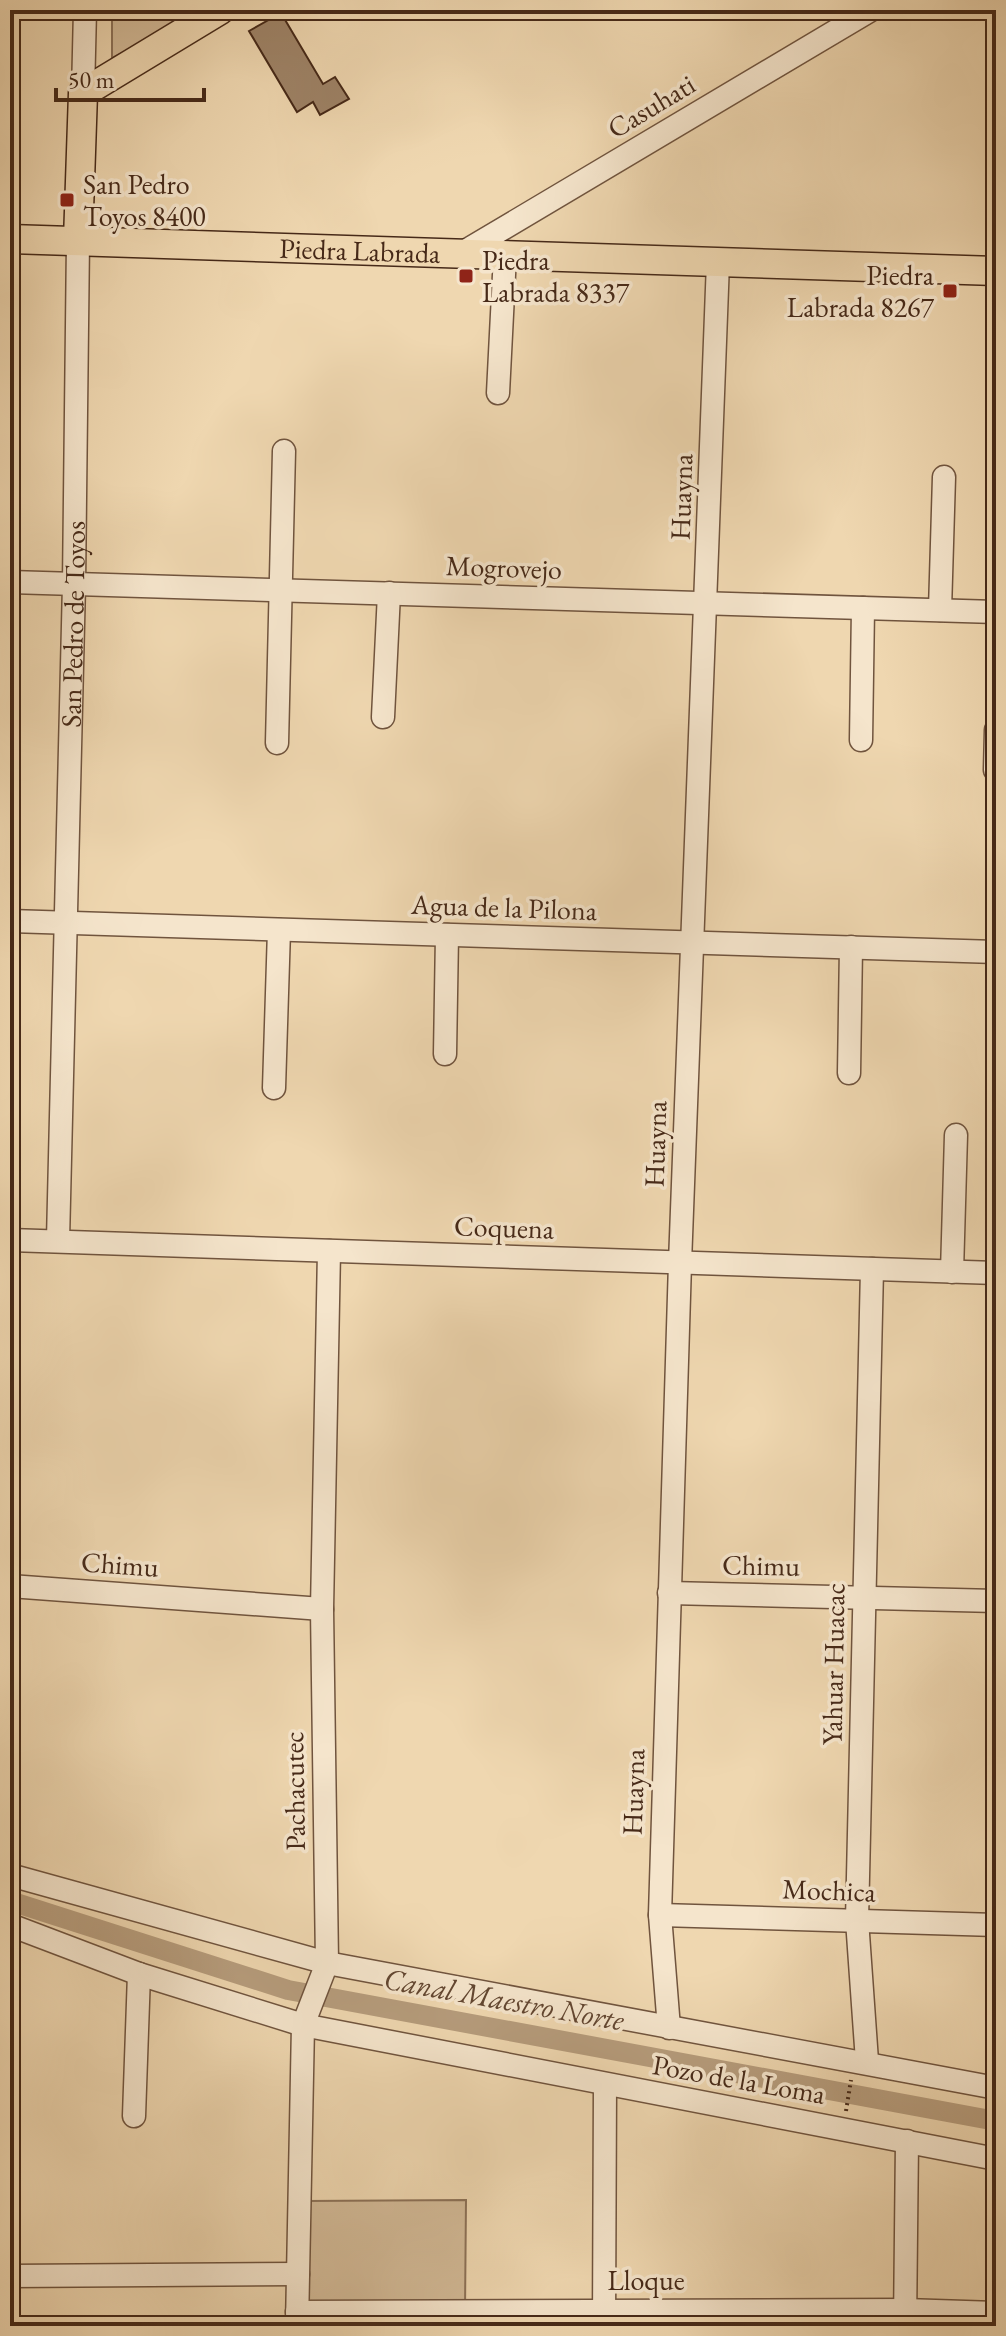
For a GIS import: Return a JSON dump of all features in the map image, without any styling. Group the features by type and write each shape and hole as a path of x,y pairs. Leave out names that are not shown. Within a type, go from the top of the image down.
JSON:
{"main road":[{"path":"83,93 220,10"},
{"name":"San Pedro de Toyos","path":"78,240 83,93"},
{"name":"Piedra Labrada","path":"10,239 996,271"}],"street":[{"name":"San Pedro de Toyos","path":"83,93 85,10"},
{"name":"Casuhati","path":"462,253 871,10"},
{"name":"San Pedro de Toyos","path":"58,1240 74,584 78,240"},
{"path":"498,393 505,255"},
{"name":"Huayna","path":"669,2028 660,1915 680,1263 718,262"},
{"path":"277,743 284,451"},
{"path":"940,610 944,477"},
{"name":"Mogrovejo","path":"10,582 996,612"},
{"path":"383,717 389,593"},
{"path":"861,740 863,608"},
{"path":"995,770 996,730"},
{"name":"Agua de la Pilona","path":"10,921 693,945 996,952"},
{"path":"274,1088 279,930"},
{"path":"445,1054 447,935"},
{"path":"849,1073 851,947"},
{"path":"952,1272 956,1135"},
{"name":"Coquena","path":"10,1240 996,1273"},
{"name":"Pachacutec","path":"297,2319 303,2025 327,1963 322,1609 329,1251"},
{"name":"Yahuar Huacac","path":"860,2066 857,1920 872,1269"},
{"name":"Chimu","path":"10,1586 322,1609"},
{"name":"Chimu","path":"669,1593 996,1601"},
{"name":"Pozo de la Loma","path":"10,1875 327,1963 860,2066 996,2088"},
{"name":"Mochica","path":"660,1915 996,1925"},
{"name":"Pozo de la Loma","path":"10,1925 139,1974 303,2025 996,2159"},
{"path":"134,2116 139,1974"},
{"path":"604,2318 605,2085"},
{"path":"905,2318 907,2141"},
{"path":"10,2276 298,2274"},
{"name":"Lloque","path":"297,2319 905,2318 996,2313"}],"path":[{"path":"845,2113 860,2066"}],"shaded area":[{"path":"112,10 210,10 112,58"},
{"path":"466,2200 465,2311 303,2312 306,2201"}],"building":[{"path":"281,13 323,84 335,77 349,99 320,115 313,102 297,112 249,31"}],"waterway":[{"name":"Canal Maestro Norte","path":"10,1901 288,1990 996,2121"}],"place":[{"name":"San Pedro Toyos 8400","path":"67,200"},
{"name":"Piedra Labrada 8337","path":"466,276"},
{"name":"Piedra Labrada 8267","path":"950,291"}]}
